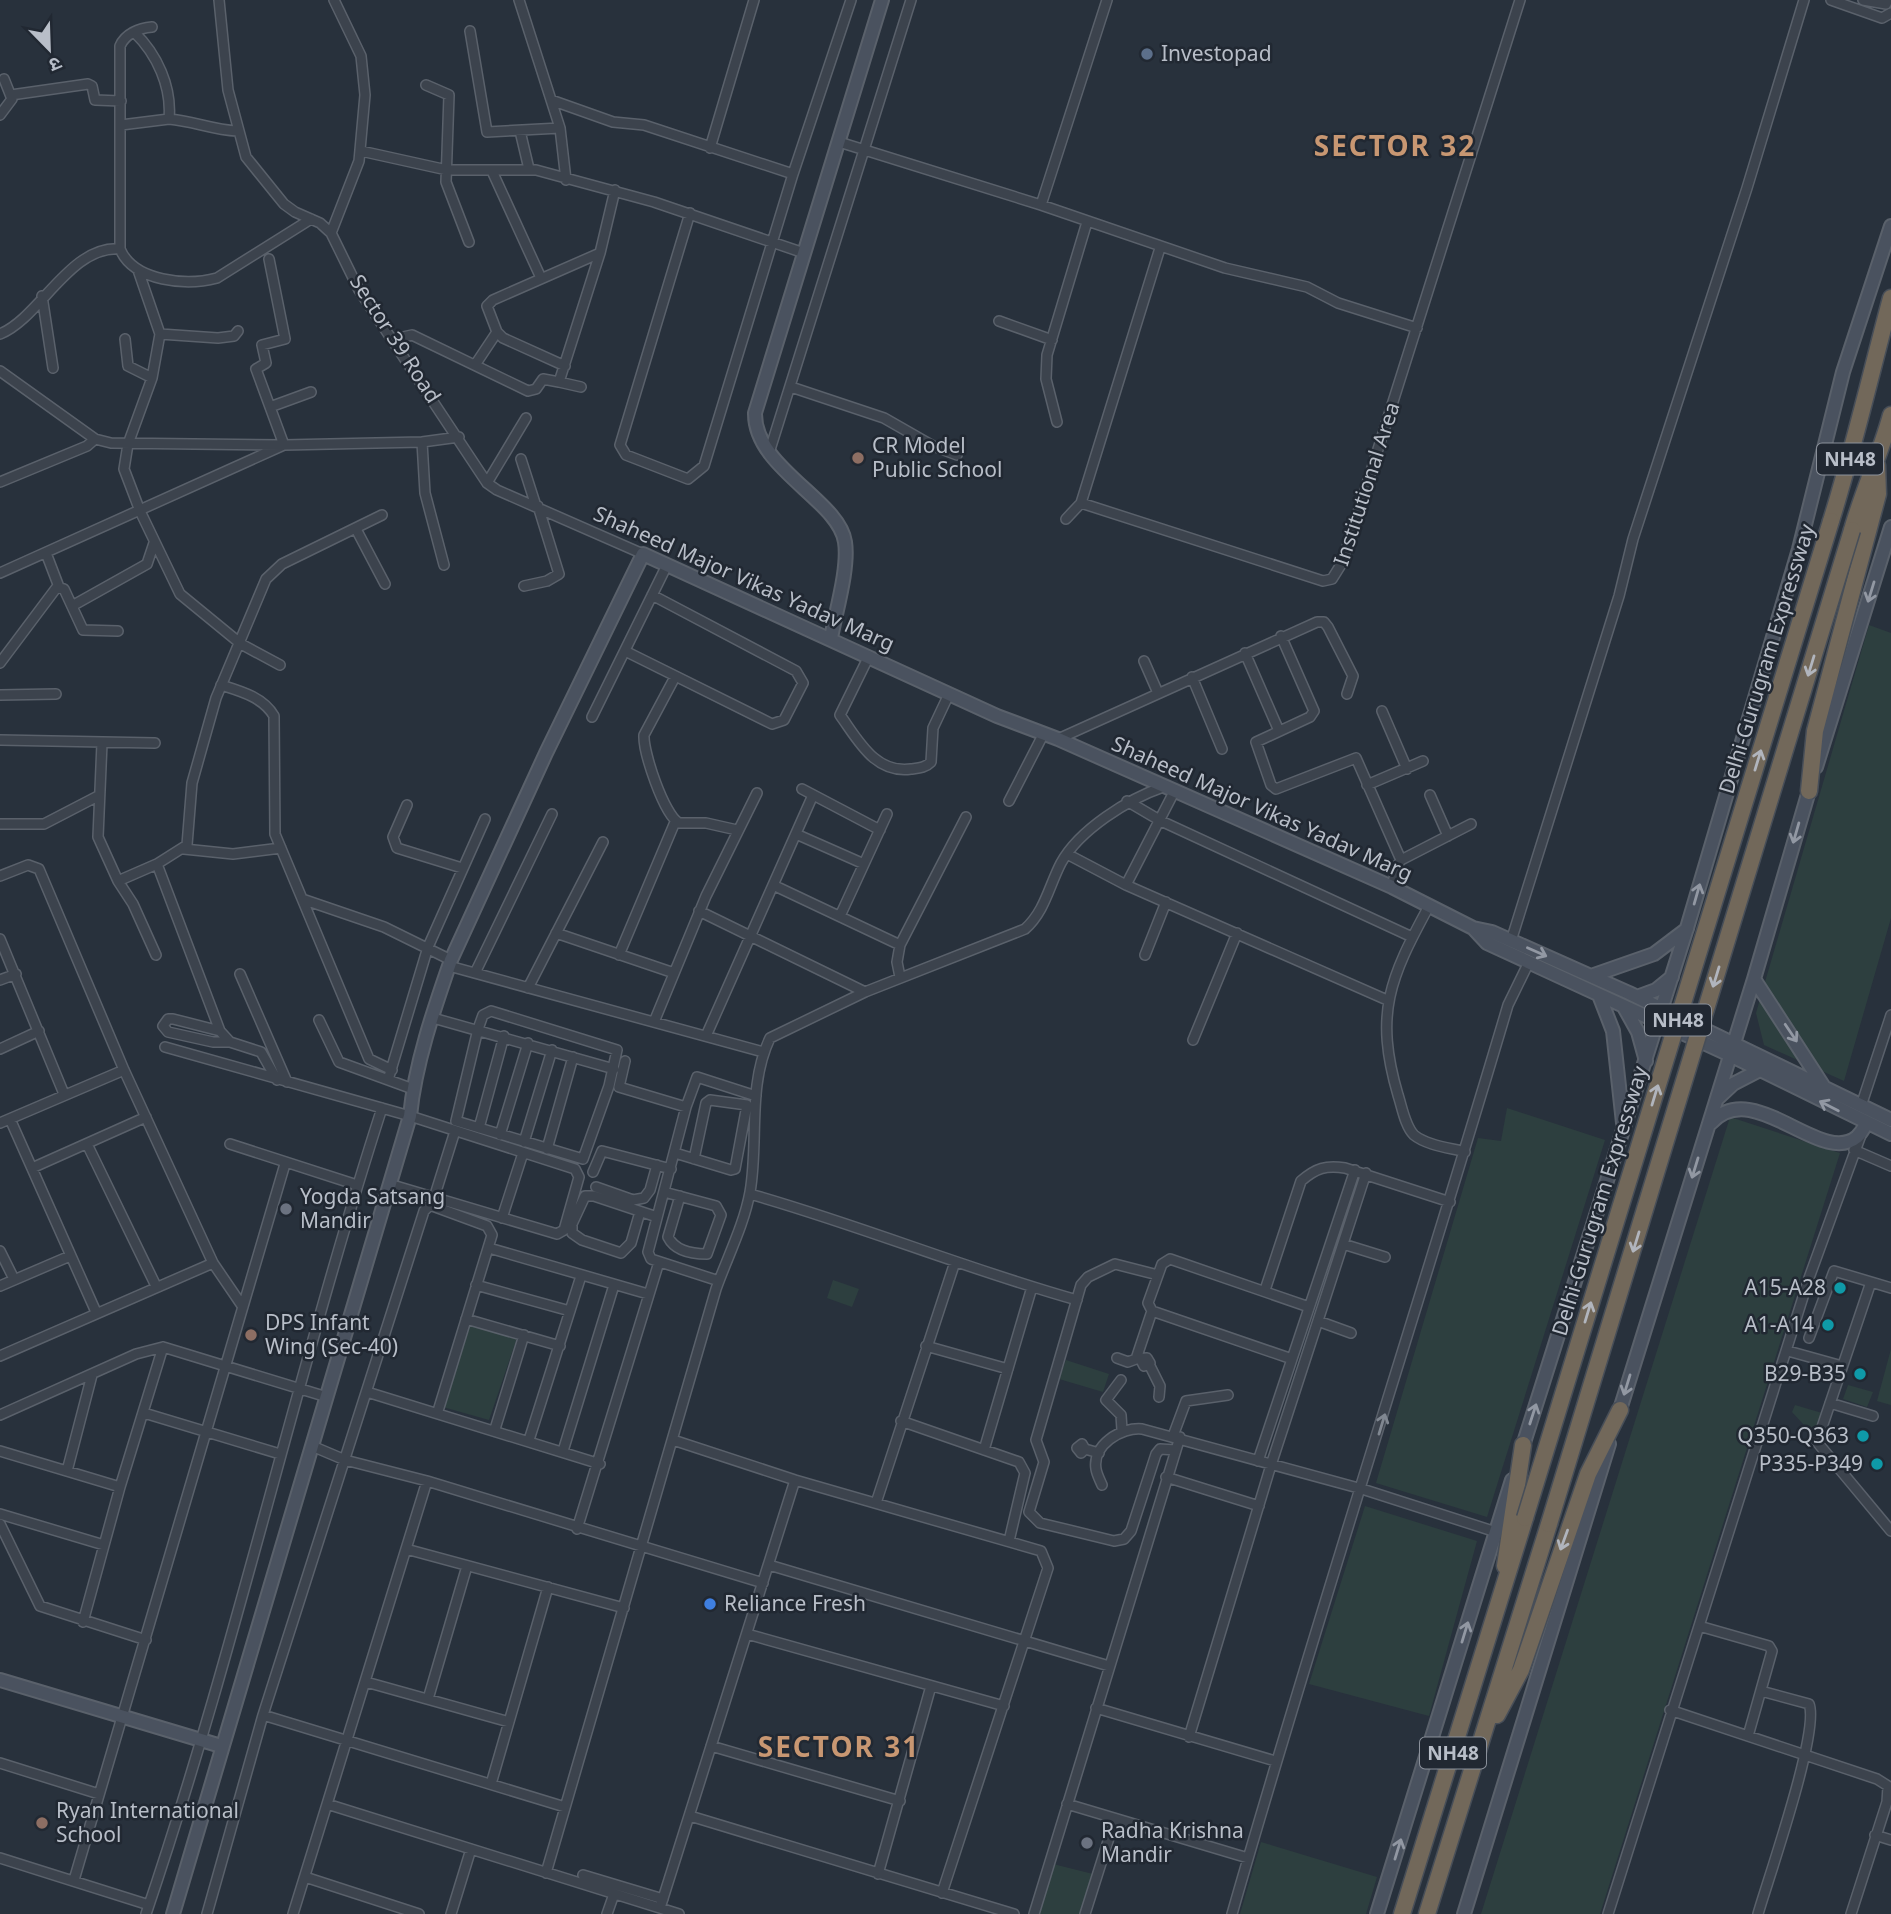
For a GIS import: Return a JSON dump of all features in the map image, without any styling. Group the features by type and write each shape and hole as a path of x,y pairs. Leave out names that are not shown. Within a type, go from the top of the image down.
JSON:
{"highway":[{"name":"Delhi-Gurugram Expressway","path":"1402,1914 1504,1592 1859,429 1864,396 1891,298"},
{"name":"Delhi-Gurugram Expressway","path":"1427,1914 1549,1524 1862,495 1877,465 1891,415"},
{"path":"1809,791 1815,732 1878,494 1877,465"},
{"path":"1478,1750 1521,1670 1588,1474 1619,1410"},
{"path":"1504,1592 1506,1546 1515,1510 1523,1445"}],"main road":[{"path":"831,638 845,559 844,535 829,515 769,453 755,427 755,413 883,0"},
{"path":"1377,1914 1658,1024 1798,549 1843,372 1891,226"},
{"path":"1464,1914 1891,527"},
{"path":"173,1914 410,1116 413,1089 450,963 546,753 643,554"},
{"name":"Shaheed Major Vikas Yadav Marg","path":"643,554 997,716 1058,738 1168,790 1392,887 1473,928 1511,940 1637,997 1867,1124 1891,1134"},
{"name":"Shaheed Major Vikas Yadav Marg","path":"1473,928 1487,943 1658,1024 1732,1049"},
{"path":"1591,976 1654,954 1687,928"},
{"path":"1637,997 1656,990 1672,977"},
{"path":"1754,979 1825,1088"},
{"path":"1599,995 1613,1031 1624,1130"},
{"path":"1624,1007 1638,1032 1646,1062"},
{"path":"1717,1099 1762,1064 1748,1041 1742,1017"},
{"name":"Shaheed Major Vikas Yadav Marg","path":"1762,1064 1825,1088 1891,1119"},
{"path":"1708,1126 1723,1112 1742,1109 1838,1142 1856,1138 1867,1124"},
{"path":"0,1680 221,1746"}],"street":[{"path":"219,0 228,90 246,158 284,204 331,233 360,151 364,69 355,40 334,0"},
{"path":"519,0 560,128 566,180"},
{"path":"710,148 754,0"},
{"path":"690,213 620,445 626,454 688,479 704,466 793,174 851,0"},
{"path":"769,453 911,0"},
{"path":"1041,205 1107,0"},
{"name":"Institutional Area","path":"1081,503 1204,545 1323,580 1332,579 1342,563 1520,0"},
{"path":"1511,940 1619,596 1633,538 1723,264 1804,0"},
{"path":"1831,0 1882,18 1891,13"},
{"path":"1863,0 1877,5 1886,5 1888,0"},
{"path":"152,27 134,32 120,46 120,249 128,264 138,270 188,282 217,278 311,219"},
{"path":"470,31 484,128 487,132 560,128"},
{"path":"134,32 152,52 167,88 171,102 169,119"},
{"path":"0,115 11,102 4,79"},
{"path":"11,95 88,84 92,86 95,100 121,101"},
{"path":"426,85 449,95 449,192 469,242"},
{"path":"551,100 613,122 644,125 793,174"},
{"path":"121,125 169,119 193,121 218,130 237,131"},
{"path":"520,131 529,169"},
{"path":"839,142 1041,205 1233,271 1307,287 1338,303 1417,328"},
{"path":"360,151 447,170 529,169 615,190 804,253"},
{"path":"492,170 541,278"},
{"path":"559,382 600,253 615,190"},
{"path":"1057,422 1046,368 1087,222"},
{"name":"Sector 39 Road","path":"331,233 359,290 459,437"},
{"path":"1066,519 1081,503 1160,248"},
{"path":"0,334 18,323 42,296 97,251 120,249"},
{"path":"565,366 503,338 497,332 487,306 493,300 600,253"},
{"path":"269,260 285,339 262,345 265,363 256,369 284,445"},
{"path":"138,270 160,334 152,378 128,444 124,469 154,543 180,594 241,644 280,665"},
{"path":"42,296 53,368"},
{"path":"999,321 1052,340"},
{"path":"160,334 218,338 234,336 238,331"},
{"path":"475,365 497,332"},
{"path":"394,340 412,335 528,391 536,389 542,379 581,387"},
{"path":"125,339 128,366 152,378"},
{"path":"0,371 95,439 128,444 284,445 422,442 459,437 487,483 526,418"},
{"path":"791,387 884,418 933,446 957,455"},
{"path":"270,408 311,392"},
{"path":"0,482 87,446 95,439"},
{"path":"422,442 425,493 444,565"},
{"path":"0,573 284,445"},
{"path":"521,459 559,575 547,581 524,586"},
{"name":"Shaheed Major Vikas Yadav Marg","path":"487,483 643,554"},
{"path":"117,881 184,849 188,841 192,783 221,685 241,644 266,579 272,571 382,515"},
{"path":"356,528 385,584"},
{"path":"72,606 147,564 154,543"},
{"path":"46,553 59,587 64,589 83,629 118,631"},
{"path":"592,717 667,565"},
{"path":"0,663 52,590 59,587"},
{"path":"625,651 772,724 784,720 803,683 796,671 652,594"},
{"path":"1058,738 1317,622 1324,622 1353,676 1347,694"},
{"path":"1281,636 1314,711 1310,717 1256,742 1273,788 1353,757 1358,759 1401,860"},
{"path":"1245,653 1279,731"},
{"path":"869,656 840,715 872,759 899,771 926,768 931,762 933,728 949,694"},
{"path":"1144,661 1158,693"},
{"path":"620,954 675,822 646,757 644,741 675,677"},
{"path":"1192,677 1222,749"},
{"path":"221,685 250,695 270,709 274,716 272,825 369,1059 392,1070"},
{"path":"0,695 57,694"},
{"path":"1382,711 1407,769"},
{"path":"1009,801 1044,733"},
{"path":"0,740 155,743"},
{"path":"102,743 98,837 117,881 133,904 156,955"},
{"path":"1367,785 1423,761"},
{"path":"803,789 880,830"},
{"path":"546,1873 719,1281 750,1194 756,1096 763,1052 770,1038 864,992 1025,929 1040,911 1067,854 1127,802 1168,790 1161,821 1126,885"},
{"path":"654,1022 699,911 757,793"},
{"path":"706,1036 813,795"},
{"path":"1430,795 1448,836"},
{"path":"0,824 44,824 98,796"},
{"path":"1127,802 1161,821 1412,937"},
{"path":"407,805 393,837 397,848 462,868"},
{"path":"475,973 552,814"},
{"path":"839,916 887,814"},
{"path":"900,977 897,962 900,945 966,817"},
{"path":"388,1080 428,947 485,819"},
{"path":"675,822 737,830"},
{"path":"1392,887 1396,866 1401,860 1471,824"},
{"path":"796,834 864,864"},
{"path":"528,988 603,842"},
{"path":"184,849 233,854 281,848"},
{"path":"1067,854 1126,885 1387,1000"},
{"path":"157,864 220,1031 230,1042"},
{"path":"0,876 27,865 39,869 124,1070 213,1263 243,1307"},
{"path":"773,885 900,945"},
{"path":"305,900 384,927 428,947 450,963 475,973 763,1052"},
{"path":"1145,955 1166,902"},
{"path":"1429,906 1400,961 1387,1000 1390,1056 1410,1129 1419,1139 1465,1152"},
{"path":"699,911 864,992"},
{"path":"556,933 674,973"},
{"path":"1193,1040 1237,933"},
{"path":"0,939 64,1094"},
{"path":"1232,1914 1275,1761 1362,1489 1508,1005 1529,962"},
{"path":"0,980 16,974"},
{"path":"240,974 282,1081"},
{"path":"491,1011 615,1048 617,1055 614,1069 583,1159 458,1123 455,1117 478,1029 483,1015 491,1011"},
{"path":"1861,1106 1891,1015"},
{"path":"433,1018 528,1042 614,1069"},
{"path":"220,1031 173,1019 168,1019 163,1026 168,1032 213,1042 230,1042 261,1052 282,1081"},
{"path":"318,1020 339,1062 413,1089"},
{"path":"0,1049 39,1031"},
{"path":"479,1128 504,1036"},
{"path":"500,1135 528,1042"},
{"path":"164,1047 410,1116 575,1169 579,1177 575,1200 561,1233 389,1184"},
{"path":"524,1142 552,1050"},
{"path":"547,1149 573,1057"},
{"path":"625,1062 619,1087 686,1107"},
{"path":"0,1123 124,1070"},
{"path":"719,1281 651,1259 648,1252 686,1107 697,1077 756,1096"},
{"path":"675,1153 694,1159 735,1169 747,1105 710,1100 706,1103 694,1159"},
{"path":"0,1858 74,1880 148,1909 200,1739 357,1185 382,1108"},
{"path":"32,1168 146,1117"},
{"path":"10,1119 96,1312"},
{"path":"1608,1914 1670,1710 1792,1352 1854,1150 1867,1124"},
{"path":"434,1198 455,1131"},
{"path":"87,1144 156,1286"},
{"path":"230,1144 285,1164 357,1185"},
{"path":"1854,1150 1891,1166"},
{"path":"593,1171 602,1151 671,1169"},
{"path":"502,1218 523,1153"},
{"path":"74,1880 146,1640 223,1365 285,1164"},
{"path":"596,1187 633,1200 644,1198 650,1190 657,1166"},
{"path":"1265,1290 1301,1181 1313,1171 1328,1166 1355,1170 1450,1202"},
{"path":"1258,1461 1355,1170"},
{"path":"1189,1737 1270,1465 1366,1173"},
{"path":"664,1192 680,1196 719,1209 721,1215 707,1254 676,1247 669,1242 680,1196"},
{"path":"750,1194 828,1216 954,1262 1077,1300"},
{"path":"640,1212 632,1242 621,1253 582,1240 572,1233 572,1224 585,1196 640,1212 657,1217"},
{"path":"207,1914 263,1715 426,1207 436,1206 487,1226 492,1234 438,1411"},
{"path":"1343,1244 1385,1257"},
{"path":"489,1248 648,1294"},
{"path":"0,1251 14,1279"},
{"path":"0,1286 70,1256"},
{"path":"1159,1397 1160,1386 1142,1361 1152,1311 1148,1303 1166,1260 1175,1260 1309,1307"},
{"path":"577,1529 600,1464 659,1262"},
{"path":"876,1503 954,1262"},
{"path":"0,1356 213,1263"},
{"path":"1158,1275 1120,1264 1111,1265 1084,1281 1036,1440 1044,1462 1029,1512 1032,1518 1114,1541 1124,1539 1131,1531 1156,1454 1160,1449 1176,1450"},
{"path":"1808,1338 1833,1271 1891,1288"},
{"path":"529,1440 581,1276"},
{"path":"1871,1282 1817,1441 1891,1531"},
{"path":"476,1285 570,1311"},
{"path":"563,1451 614,1285"},
{"path":"984,1450 1032,1287"},
{"path":"1152,1311 1292,1359"},
{"path":"466,1320 559,1346"},
{"path":"1318,1321 1351,1333"},
{"path":"495,1429 524,1335"},
{"path":"926,1346 1008,1369"},
{"path":"0,1415 148,1349 163,1347 327,1397"},
{"path":"83,1622 120,1487 163,1347"},
{"path":"1792,1352 1841,1368"},
{"path":"1117,1357 1128,1362 1142,1361"},
{"path":"67,1471 92,1375"},
{"path":"1121,1380 1106,1400 1121,1415 1122,1430"},
{"path":"367,1392 438,1411 600,1464"},
{"path":"1034,1914 1176,1450 1176,1436 1185,1401 1228,1395"},
{"path":"1830,1403 1873,1416"},
{"path":"144,1413 280,1454"},
{"path":"901,1421 1019,1462 1024,1468 1009,1541"},
{"path":"1102,1485 1096,1468 1099,1453 1122,1430 1142,1429 1176,1436 1270,1465 1362,1489 1496,1532"},
{"path":"673,1440 795,1480 1041,1551 1047,1560 1048,1569 1026,1639 942,1893"},
{"path":"312,1446 345,1460 427,1481 577,1529 763,1583"},
{"path":"1086,1449 1099,1453"},
{"path":"0,1451 120,1487"},
{"path":"1167,1477 1259,1506"},
{"path":"662,1904 795,1480"},
{"path":"293,1914 427,1481"},
{"path":"0,1514 104,1545"},
{"path":"0,1524 40,1606 83,1622 146,1640"},
{"path":"406,1549 624,1608"},
{"path":"769,1564 1109,1666"},
{"path":"428,1699 467,1566"},
{"path":"491,1784 548,1587"},
{"path":"1699,1626 1769,1646 1772,1657 1748,1736"},
{"path":"747,1634 1004,1706"},
{"path":"366,1682 509,1722"},
{"path":"878,1874 932,1686"},
{"path":"1758,1914 1805,1754 1811,1713 1809,1704 1760,1691"},
{"path":"1096,1708 1275,1761"},
{"path":"1670,1710 1877,1779 1888,1786 1887,1802 1854,1913"},
{"path":"263,1715 565,1807"},
{"path":"711,1746 900,1801"},
{"path":"0,1763 99,1794"},
{"path":"327,1804 614,1894 662,1904"},
{"path":"1068,1804 1248,1858"},
{"path":"690,1816 1014,1914"},
{"path":"1085,1914 1115,1819"},
{"path":"1875,1835 1891,1840"},
{"path":"451,1914 471,1849"},
{"path":"583,1875 662,1904 679,1914"},
{"path":"305,1877 419,1914"},
{"path":"607,1914 614,1894"}],"shaded area":[{"path":"1869,625 1891,633 1891,918 1844,1081 1764,1045 1756,1013"},
{"path":"1507,1108 1605,1140 1487,1517 1376,1483 1478,1138 1501,1141"},
{"path":"1730,1117 1840,1153 1600,1914 1481,1914"},
{"path":"833,1280 859,1289 852,1307 827,1298"},
{"path":"469,1324 517,1338 489,1420 443,1407"},
{"path":"1891,1349 1891,1405 1877,1401"},
{"path":"1066,1360 1109,1374 1103,1392 1059,1379"},
{"path":"1848,1385 1873,1392 1867,1407 1843,1399"},
{"path":"1795,1405 1822,1413 1814,1436 1792,1412"},
{"path":"1365,1506 1477,1541 1429,1716 1309,1684"},
{"path":"1261,1842 1377,1877 1366,1914 1240,1914"},
{"path":"1053,1864 1093,1874 1080,1914 1037,1914"}],"place":[{"name":"Investopad","path":"1147,54"},
{"name":"CR Model Public School","path":"858,458"},
{"name":"Yogda Satsang Mandir","path":"286,1209"},
{"name":"A15-A28","path":"1840,1288"},
{"name":"A1-A14","path":"1828,1325"},
{"name":"DPS Infant Wing (Sec-40)","path":"251,1335"},
{"name":"B29-B35","path":"1860,1374"},
{"name":"Q350-Q363","path":"1863,1436"},
{"name":"P335-P349","path":"1877,1464"},
{"name":"Reliance Fresh","path":"710,1604"},
{"name":"Ryan International School","path":"42,1823"},
{"name":"Radha Krishna Mandir","path":"1087,1843"}],"district":[{"name":"SECTOR 32","path":"1395,146"},
{"name":"SECTOR 31","path":"839,1747"}]}
